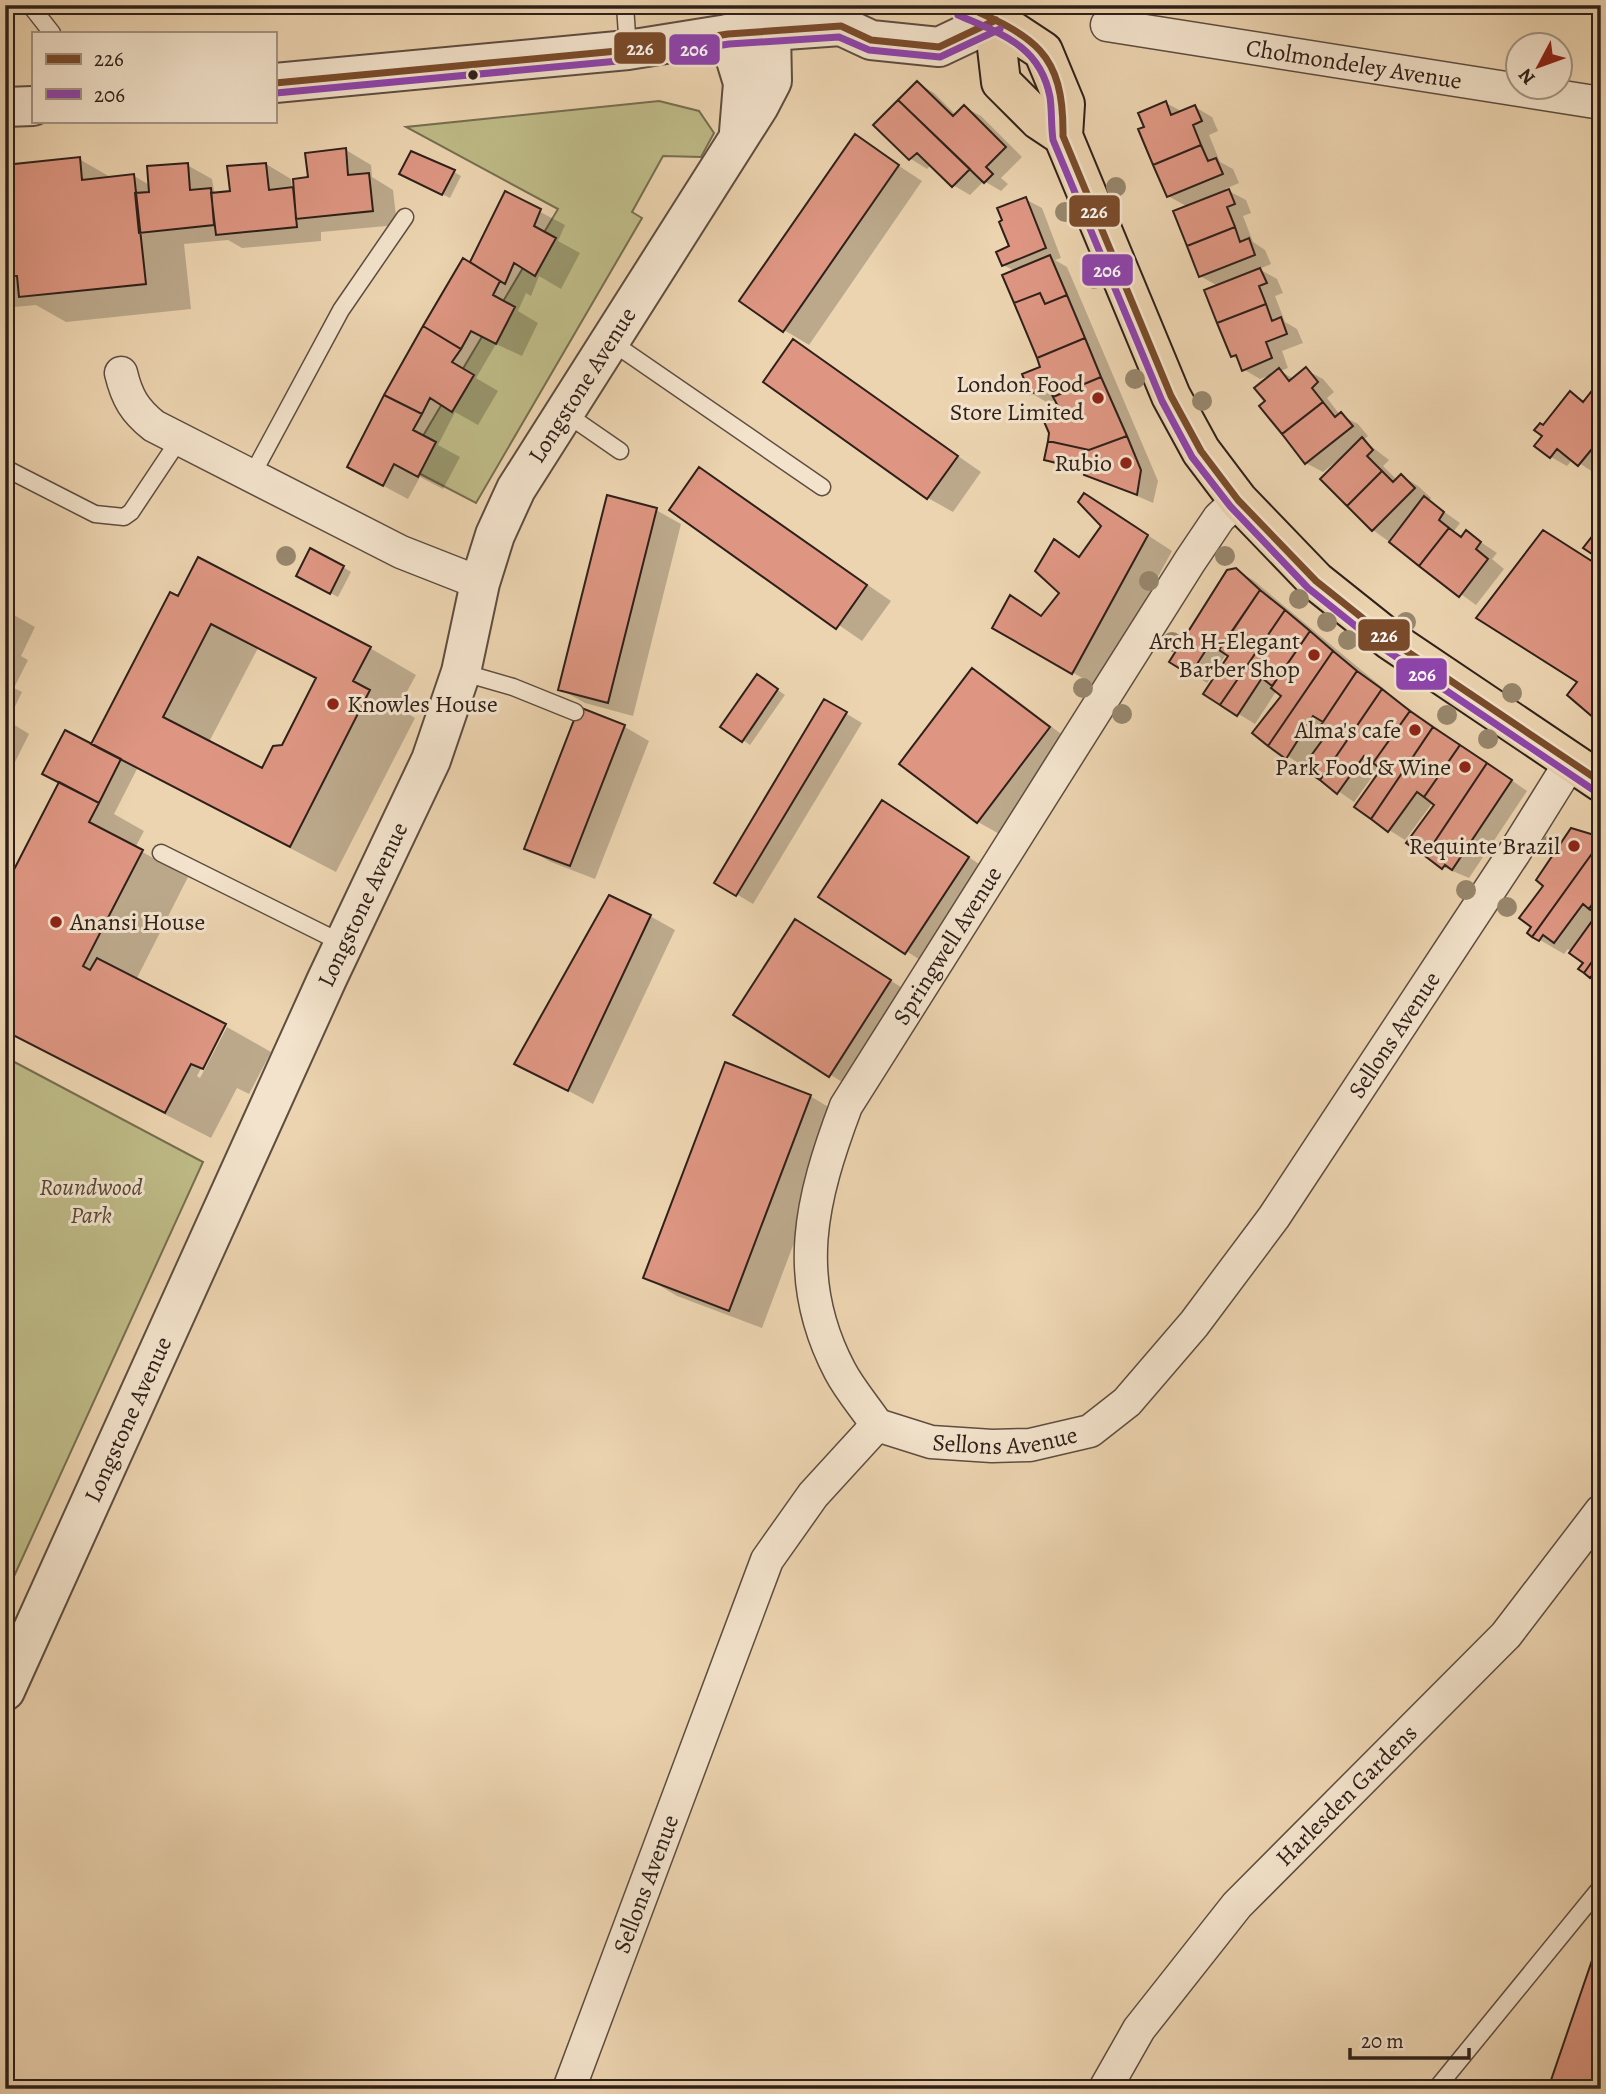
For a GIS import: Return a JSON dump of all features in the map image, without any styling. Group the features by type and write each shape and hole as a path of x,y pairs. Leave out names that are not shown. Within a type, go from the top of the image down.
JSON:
{"main road":[{"path":"988,9 1043,51 1065,104 1063,136 1171,396 1202,451 1238,500 1316,581 1390,640 1585,773"},
{"path":"988,9 1001,82 1040,120 1063,136"}],"street":[{"path":"276,83 628,50 728,34 771,31 854,16 870,40 939,47 988,9"},
{"name":"Cholmondeley Avenue","path":"1107,25 1601,103"},
{"name":"Longstone Avenue","path":"5,1692 344,944 431,760 461,673 480,583 495,535 516,489 739,133 759,106 772,81 771,31"},
{"name":"Longstone Avenue","path":"728,34 743,83 739,133"},
{"path":"5,107 32,106"},
{"path":"121,373 126,394 136,412 179,440 401,552 480,583"},
{"name":"Springwell Avenue","path":"877,1425 841,1372 817,1316 808,1254 823,1169 846,1106 1190,561 1219,518 1238,500"},
{"name":"Sellons Avenue","path":"569,2089 767,1560 813,1495 877,1425 931,1442 992,1447 1030,1445 1090,1431 1127,1402 1194,1324 1274,1217 1507,864 1585,773"},
{"name":"Harlesden Gardens","path":"1105,2089 1139,2029 1237,1905 1506,1635 1601,1511"}],"lane":[{"path":"30,5 51,32"},
{"path":"625,5 628,50"},
{"path":"251,477 341,310 405,216"},
{"path":"610,341 822,487"},
{"path":"564,412 620,451"},
{"path":"5,468 95,514 116,518 131,512 179,440"},
{"path":"461,673 513,687 575,712"},
{"path":"161,853 344,944"},
{"path":"1436,2089 1601,1887"}],"green space":[{"path":"659,101 699,111 714,133 701,157 663,156 632,212 642,218 476,503 405,466 558,209 406,127"},
{"name":"Roundwood Park","path":"5,1057 203,1162 5,1596"}],"building":[{"path":"917,81 953,116 964,105 1006,147 986,167 993,174 984,183 898,100"},
{"path":"898,100 970,169 952,187 917,153 909,160 873,125"},
{"path":"1166,101 1171,115 1195,105 1202,121 1193,125 1201,145 1153,165 1138,129 1144,127 1138,113"},
{"path":"855,134 899,165 783,332 739,301"},
{"path":"1201,145 1208,161 1216,158 1223,174 1167,197 1153,165"},
{"path":"346,148 348,175 369,173 373,211 296,219 293,179 308,177 305,153"},
{"path":"411,151 455,170 442,195 399,174"},
{"path":"80,157 82,180 134,174 146,284 19,297 17,276 5,277 5,165"},
{"path":"188,163 190,190 211,188 214,225 139,233 135,193 149,192 147,166"},
{"path":"266,163 269,190 293,187 297,227 216,235 211,193 230,191 227,166"},
{"path":"1229,189 1235,204 1227,207 1235,227 1187,246 1173,211"},
{"path":"505,191 541,209 534,226 556,238 535,276 514,263 505,284 470,262"},
{"path":"1026,197 1046,248 1002,266 996,252 1009,246 999,222 1002,220 997,208"},
{"path":"1235,227 1240,242 1249,238 1255,255 1199,277 1187,246"},
{"path":"1050,255 1067,295 1045,304 1040,293 1014,303 1002,275"},
{"path":"463,258 500,281 493,295 515,307 496,344 471,331 461,349 423,326"},
{"path":"1260,268 1267,283 1259,286 1266,304 1217,323 1204,290"},
{"path":"1040,293 1045,304 1067,295 1085,338 1037,358 1014,303"},
{"path":"1266,304 1272,321 1281,317 1287,334 1266,342 1272,358 1242,371 1236,355 1231,357 1217,323"},
{"path":"423,326 461,349 452,362 474,375 452,412 430,398 422,414 384,395"},
{"path":"1085,338 1101,377 1053,397 1049,387 1030,394 1022,374 1040,367 1037,358"},
{"path":"793,339 958,456 927,499 763,382"},
{"path":"1306,367 1318,382 1312,388 1323,402 1282,434 1259,406 1265,401 1254,388 1279,368 1289,381"},
{"path":"1101,377 1127,436 1089,450 1048,441 1049,433 1042,417 1059,408 1053,397"},
{"path":"1594,388 1601,393 1601,438 1578,466 1557,449 1550,458 1534,446 1542,436 1534,430 1540,423 1543,425 1570,391 1583,402"},
{"path":"384,395 422,414 413,430 436,442 418,477 394,464 383,486 347,467"},
{"path":"1323,402 1335,417 1341,412 1353,426 1305,464 1282,434"},
{"path":"1127,436 1141,470 1137,495 1084,475 1087,465 1077,468 1044,460 1048,441 1089,450"},
{"path":"1362,437 1373,450 1367,456 1382,471 1347,506 1320,479"},
{"path":"699,467 867,585 836,629 669,510"},
{"path":"1382,471 1393,482 1401,474 1415,488 1372,531 1347,506"},
{"path":"1084,493 1148,535 1072,674 992,628 1010,595 1041,616 1059,593 1035,571 1054,539 1079,557 1101,526 1078,502"},
{"path":"607,495 657,508 608,703 558,690"},
{"path":"1424,496 1444,512 1439,520 1449,528 1419,566 1389,542"},
{"path":"1601,525 1601,560 1583,548"},
{"path":"1449,528 1461,537 1466,530 1481,542 1476,549 1488,559 1459,597 1419,566"},
{"path":"1543,530 1601,567 1601,710 1595,719 1567,695 1577,682 1476,618"},
{"path":"310,548 344,566 330,594 296,576"},
{"name":"Knowles House","path":"198,557 371,647 353,681 370,690 290,847 91,744 170,592 178,596","holes":["211,624 316,678 282,745 273,746 262,768 163,717"]},
{"path":"1236,568 1260,590 1223,645 1213,639 1190,675 1169,662 1227,570"},
{"path":"1260,590 1285,610 1220,705 1203,694 1228,656 1219,650"},
{"path":"1285,610 1310,631 1272,686 1262,678 1237,716 1220,705"},
{"path":"1310,631 1333,651 1268,746 1252,733 1281,696 1271,688"},
{"path":"1333,651 1357,671 1323,722 1313,716 1286,759 1268,746"},
{"path":"972,668 1050,727 977,823 899,764"},
{"path":"1357,671 1382,689 1320,780 1302,768 1329,731 1321,725"},
{"path":"757,674 778,689 742,742 720,727"},
{"path":"1382,689 1410,711 1373,763 1364,756 1337,794 1320,780"},
{"path":"824,699 847,712 736,896 714,883"},
{"path":"579,707 625,725 570,866 524,849"},
{"path":"1410,711 1433,727 1371,819 1354,807 1381,769 1373,763"},
{"path":"1433,727 1460,745 1424,797 1417,792 1388,832 1371,819"},
{"path":"65,730 121,759 99,803 42,774"},
{"path":"1460,745 1487,763 1425,856 1406,843 1434,805 1424,797"},
{"path":"1487,763 1512,780 1452,870 1445,865 1442,869 1425,856"},
{"name":"Anansi House","path":"59,782 99,803 89,822 143,850 83,966 90,970 97,958 226,1024 203,1069 191,1064 165,1113 5,1031 5,887"},
{"path":"882,800 969,857 905,954 818,897"},
{"path":"1571,828 1601,837 1601,841 1532,937 1527,933 1531,927 1519,918 1543,886 1536,880"},
{"path":"1601,841 1601,891 1589,909 1583,904 1554,943 1543,935 1539,941 1532,937"},
{"path":"1601,891 1601,949 1584,973 1578,969 1583,963 1569,953 1597,914 1589,909"},
{"path":"609,895 651,915 568,1091 514,1064"},
{"path":"795,919 891,980 829,1077 733,1015"},
{"path":"1601,949 1601,976 1595,972 1590,978 1584,973"},
{"path":"725,1062 811,1095 729,1311 643,1278"},
{"path":"1601,1934 1601,2089 1548,2089"}],"transit line":[{"name":"226","path":"963,5 1026,38 1051,66 1062,107 1063,136 1171,396 1201,451 1238,500 1316,581 1390,640 1601,782"},
{"name":"206","path":"958,15 1016,44 1028,53 1045,79 1050,97 1053,140 1162,401 1192,457 1230,506 1308,588 1383,648 1595,791"},
{"name":"226","path":"276,83 628,50 728,34 841,26 871,40 939,47 996,20"},
{"name":"206","path":"276,93 629,60 729,44 839,37 869,50 940,57 1000,29"}],"place":[{"name":"London Food Store Limited","path":"1098,398"},
{"name":"Rubio","path":"1126,463"},
{"name":"Arch H-Elegant Barber Shop","path":"1314,655"},
{"name":"Knowles House","path":"333,704"},
{"name":"Alma's cafe","path":"1415,730"},
{"name":"Park Food & Wine","path":"1465,767"},
{"name":"Requinte Brazil","path":"1574,846"},
{"name":"Anansi House","path":"56,922"}]}
